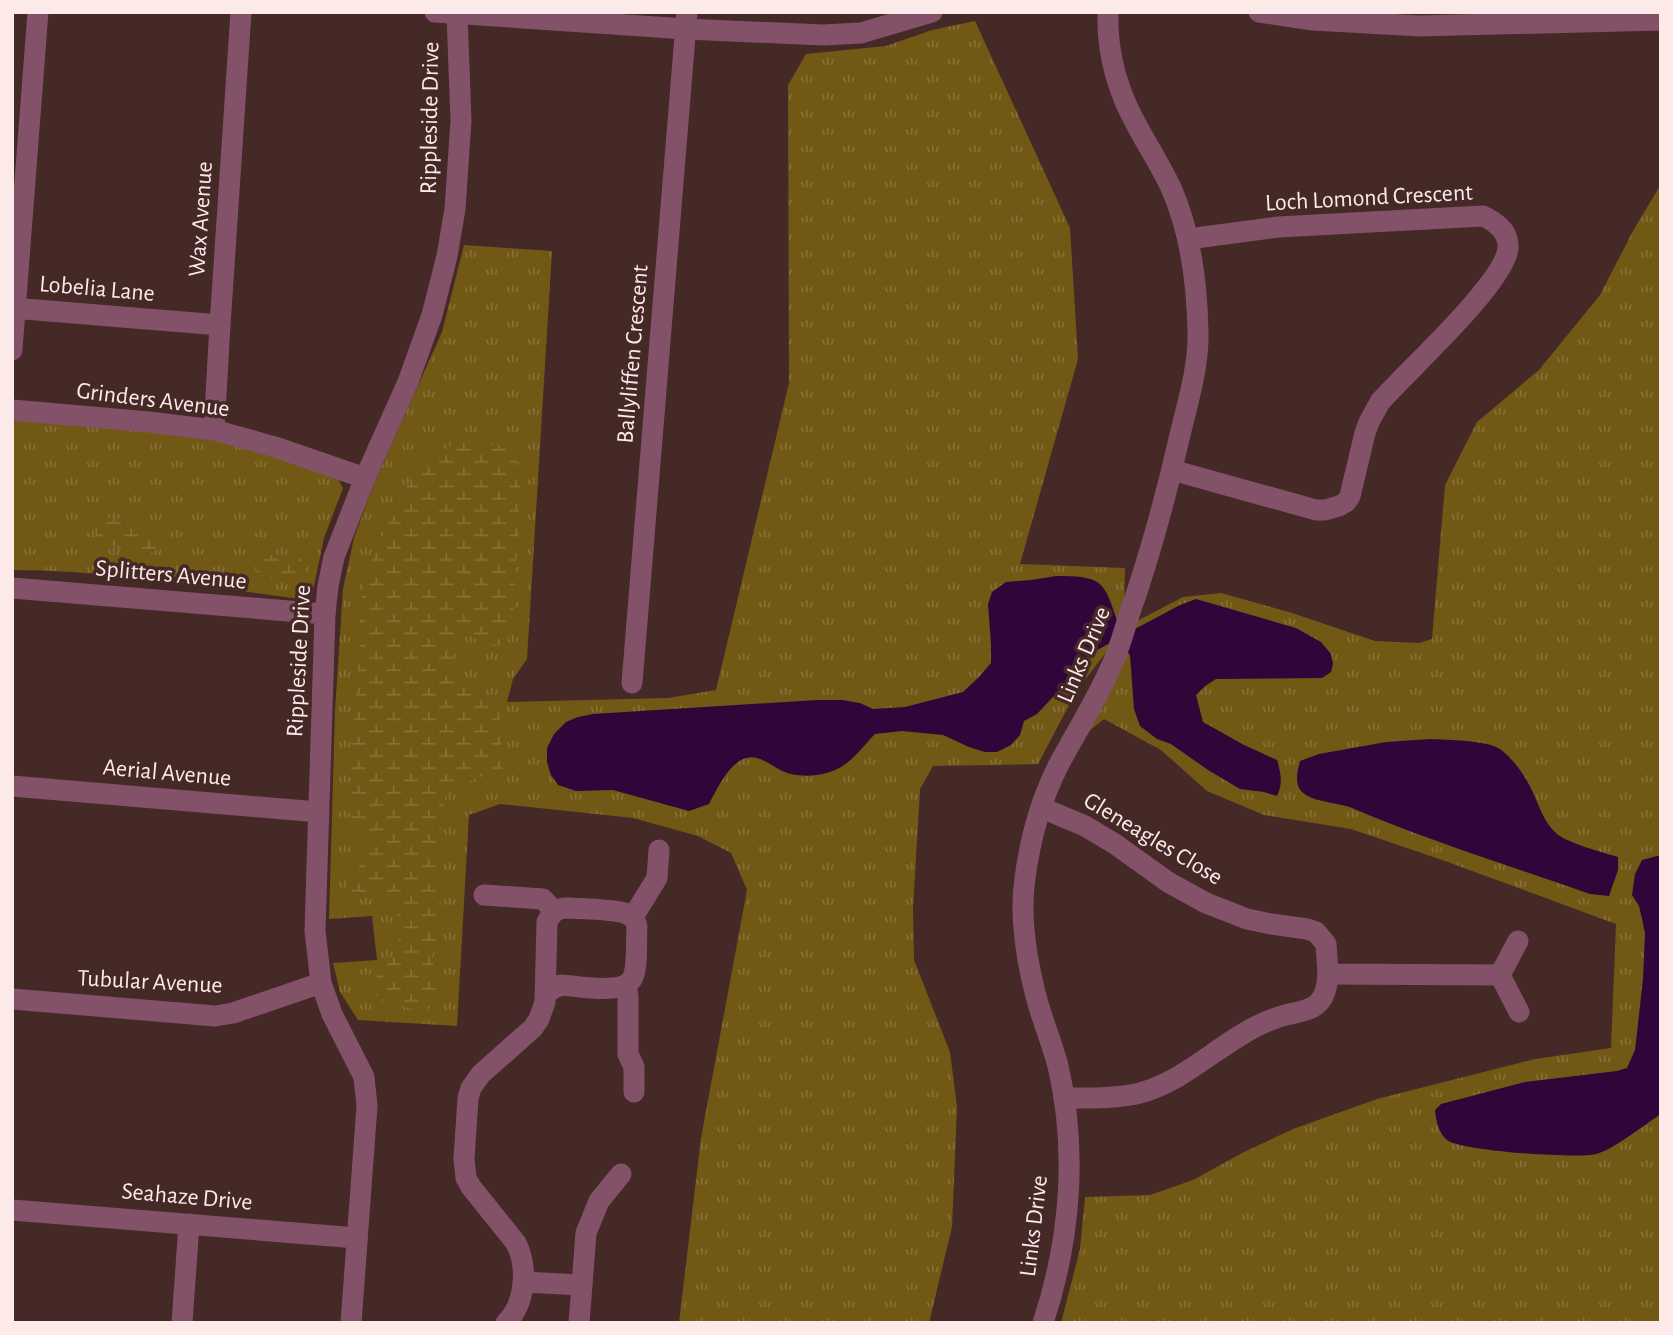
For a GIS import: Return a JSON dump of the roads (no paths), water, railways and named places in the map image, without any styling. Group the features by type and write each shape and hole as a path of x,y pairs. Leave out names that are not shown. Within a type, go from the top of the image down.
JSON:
{"street":[{"path":"12,350 38,12"},
{"name":"Wax Avenue","path":"214,430 241,12"},
{"path":"435,12 577,21 686,20 823,36 861,33 932,12"},
{"name":"Links Drive","path":"1043,1323 1057,1275 1068,1209 1069,1164 1064,1098 1029,963 1024,920 1024,879 1042,808 1058,766 1112,666 1143,576 1172,470 1195,369 1198,334 1194,267 1188,239 1173,192 1125,101 1112,60 1108,12"},
{"path":"1259,12 1313,20 1420,26 1661,20"},
{"name":"Rippleside Drive","path":"351,1323 367,1106 365,1084 359,1066 332,1014 321,984 314,931 325,614 334,557 365,478 408,382 432,314 447,256 455,209 470,14"},
{"name":"Ballyliffen Crescent","path":"632,683 686,20"},
{"name":"Loch Lomond Crescent","path":"1172,470 1316,510 1333,508 1346,502 1352,489 1365,433 1374,411 1477,299 1500,268 1508,249 1502,229 1483,216 1278,227 1188,239"},
{"name":"Lobelia Lane","path":"14,308 220,325"},
{"name":"Grinders Avenue","path":"12,410 214,430 275,447 365,478"},
{"name":"Splitters Avenue","path":"12,588 325,614"},
{"name":"Aerial Avenue","path":"12,786 318,812"},
{"name":"Gleneagles Close","path":"1042,808 1085,825 1168,882 1206,903 1247,919 1316,932 1326,944 1328,974"},
{"path":"633,918 657,878 659,850"},
{"path":"484,895 543,899 554,911"},
{"path":"506,1323 516,1311 523,1282 521,1253 516,1242 466,1178 464,1158 471,1088 481,1074 533,1028 543,1010 547,922 554,911 568,908 624,912 633,918 637,927 633,979 619,988 561,985 545,995"},
{"path":"1500,975 1518,941"},
{"path":"1064,1098 1122,1096 1169,1081 1255,1027 1314,1007 1324,995 1328,974 1500,975"},
{"path":"1500,975 1519,1012"},
{"name":"Tubular Avenue","path":"12,999 215,1016 233,1013 321,984"},
{"path":"626,985 628,1054 634,1067 634,1093"},
{"path":"579,1323 586,1233 599,1201 621,1174"},
{"name":"Seahaze Drive","path":"12,1210 357,1238"},
{"path":"182,1323 189,1224"},
{"path":"523,1282 582,1285"}]}
